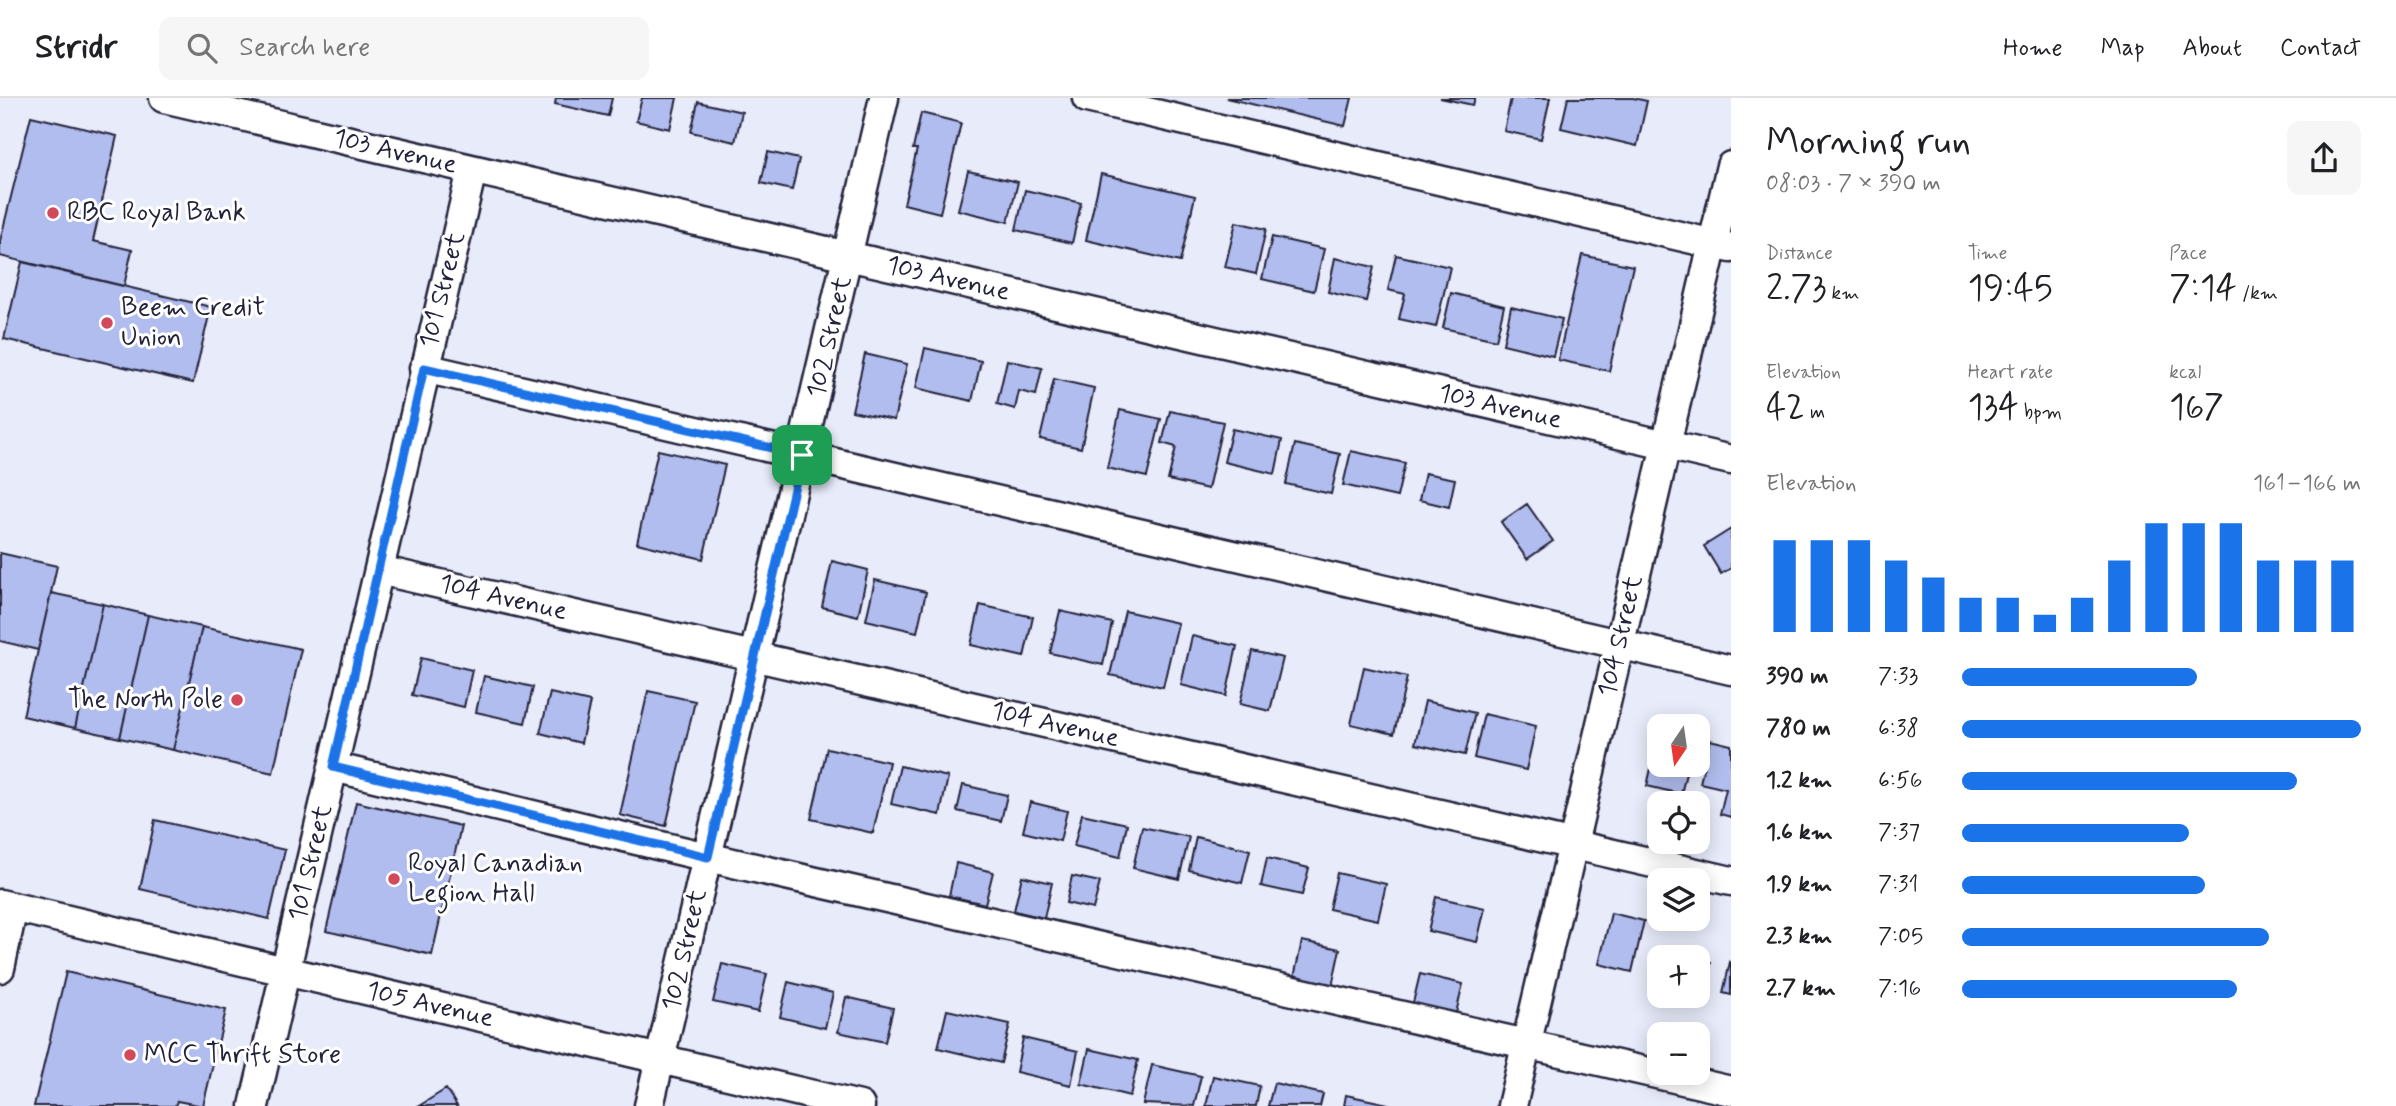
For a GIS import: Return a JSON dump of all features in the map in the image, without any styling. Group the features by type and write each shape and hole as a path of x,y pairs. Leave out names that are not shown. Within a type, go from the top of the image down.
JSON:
{"street":[{"name":"103 Avenue","path":"164,98 1731,460"},
{"name":"102 Street","path":"649,1106 884,98"},
{"path":"1087,98 1722,246"},
{"name":"104 Street","path":"1512,1106 1666,445 1722,246 1731,166"},
{"name":"101 Street","path":"254,1106 472,170"},
{"path":"424,368 1731,670"},
{"name":"104 Avenue","path":"379,570 1731,881"},
{"path":"333,767 708,857 1731,1091"},
{"path":"0,968 6,905"},
{"name":"105 Avenue","path":"6,905 860,1106"}],"building":[{"path":"556,98 612,98 608,116 555,104"},
{"path":"642,98 677,98 670,129 636,121"},
{"path":"1226,98 1352,98 1345,126"},
{"path":"1440,98 1475,98 1473,105"},
{"path":"1511,98 1550,98 1541,139 1504,131"},
{"path":"1568,98 1633,98 1647,101 1637,146 1561,128"},
{"path":"698,102 742,112 735,142 691,132"},
{"path":"921,113 961,123 940,213 904,204 917,149 913,149"},
{"name":"RBC Royal Bank","path":"31,116 117,136 93,241 132,250 124,286 0,256 0,241"},
{"path":"768,152 799,159 792,190 761,183"},
{"path":"968,171 1018,182 1008,222 958,210"},
{"path":"1101,174 1195,196 1180,262 1086,240"},
{"path":"1025,190 1081,203 1072,243 1016,230"},
{"path":"1236,222 1266,229 1256,274 1225,267"},
{"path":"1272,237 1324,249 1314,291 1262,279"},
{"path":"1396,255 1450,267 1436,327 1399,319 1405,294 1388,290"},
{"path":"1582,255 1633,266 1609,371 1558,360"},
{"path":"1335,258 1374,267 1366,301 1328,292"},
{"name":"Beem Credit Union","path":"22,262 211,307 193,383 4,339"},
{"path":"1451,293 1504,306 1496,340 1443,328"},
{"path":"1511,307 1562,319 1553,356 1503,344"},
{"path":"925,348 981,361 972,401 916,388"},
{"path":"865,354 907,364 894,420 852,411"},
{"path":"1007,360 1042,368 1036,395 1019,391 1015,409 997,404"},
{"path":"1054,379 1094,388 1081,448 1040,439"},
{"path":"1120,410 1161,419 1147,477 1107,468"},
{"path":"1170,411 1223,422 1208,489 1168,480 1176,447 1162,443"},
{"path":"1232,429 1282,440 1275,474 1224,462"},
{"path":"1295,444 1340,454 1331,494 1286,484"},
{"path":"658,450 725,465 703,559 637,543"},
{"path":"1351,451 1405,463 1397,497 1343,485"},
{"path":"1425,473 1455,479 1449,507 1419,500"},
{"path":"1527,504 1553,541 1527,559 1501,522"},
{"path":"1731,529 1731,568 1721,574 1704,546"},
{"path":"0,553 57,566 38,650 0,641"},
{"path":"832,561 868,570 858,616 822,607"},
{"path":"875,580 926,592 917,632 866,620"},
{"path":"51,593 103,604 75,728 23,716"},
{"path":"103,604 148,615 120,738 75,728"},
{"path":"980,605 1033,617 1024,657 971,645"},
{"path":"1060,611 1112,623 1103,665 1050,653"},
{"path":"1125,611 1178,623 1163,687 1110,675"},
{"path":"148,615 202,627 173,750 120,738"},
{"name":"The North Pole","path":"202,627 301,649 273,773 173,750"},
{"path":"1192,636 1237,646 1226,696 1181,685"},
{"path":"1252,651 1283,658 1270,711 1240,704"},
{"path":"421,658 472,670 464,707 412,695"},
{"path":"1364,667 1407,677 1394,734 1351,724"},
{"path":"484,676 533,687 525,723 476,712"},
{"path":"648,691 695,701 666,826 620,815"},
{"path":"550,693 590,702 581,743 540,733"},
{"path":"1425,701 1475,713 1465,755 1415,744"},
{"path":"1484,714 1536,726 1526,770 1474,758"},
{"path":"1710,740 1731,745 1731,817 1720,814 1726,789 1700,783 1701,777 1710,777"},
{"path":"827,748 889,762 873,833 811,819"},
{"path":"900,766 948,777 940,815 891,804"},
{"path":"1649,777 1685,777 1682,791 1647,786"},
{"path":"963,785 1007,795 1001,821 957,811"},
{"name":"Royal Canadian Legion Hall","path":"356,802 461,826 432,955 326,931"},
{"path":"1030,802 1067,811 1060,841 1023,832"},
{"path":"1082,814 1127,824 1120,857 1074,846"},
{"path":"155,820 285,850 269,919 140,889"},
{"path":"1142,827 1189,837 1179,879 1133,868"},
{"path":"1196,837 1250,850 1242,883 1189,870"},
{"path":"1267,858 1309,868 1302,895 1261,886"},
{"path":"956,863 993,872 985,904 949,896"},
{"path":"1337,873 1386,884 1378,920 1329,909"},
{"path":"1022,876 1052,883 1044,918 1014,911"},
{"path":"1072,876 1100,882 1093,909 1066,903"},
{"path":"1436,897 1485,908 1477,942 1428,931"},
{"path":"1611,913 1644,921 1632,972 1599,964"},
{"path":"1302,941 1340,949 1331,991 1293,982"},
{"path":"1731,963 1731,995 1723,993"},
{"path":"722,964 767,974 758,1012 713,1002"},
{"name":"MCC Thrift Store","path":"66,972 226,1010 203,1106 177,1101 175,1106 34,1106"},
{"path":"1420,974 1463,984 1455,1017 1412,1007"},
{"path":"788,982 833,993 825,1028 780,1017"},
{"path":"846,997 893,1008 885,1042 838,1032"},
{"path":"947,1010 1010,1024 1001,1063 938,1048"},
{"path":"1023,1038 1078,1051 1071,1085 1016,1072"},
{"path":"1089,1049 1138,1060 1130,1096 1081,1084"},
{"path":"1152,1065 1201,1076 1194,1106 1143,1104"},
{"path":"1213,1076 1260,1086 1256,1106 1206,1106"},
{"path":"1274,1083 1323,1094 1320,1106 1268,1106"},
{"path":"446,1089 457,1106 419,1106"},
{"path":"1346,1095 1388,1104 1344,1106"}],"place":[{"name":"RBC Royal Bank","path":"53,213"},
{"name":"Beem Credit Union","path":"107,323"},
{"name":"The North Pole","path":"237,700"},
{"name":"Royal Canadian Legion Hall","path":"394,879"},
{"name":"MCC Thrift Store","path":"130,1055"}],"route":[{"path":"424,368 802,455 708,857 333,767 424,368"}]}
